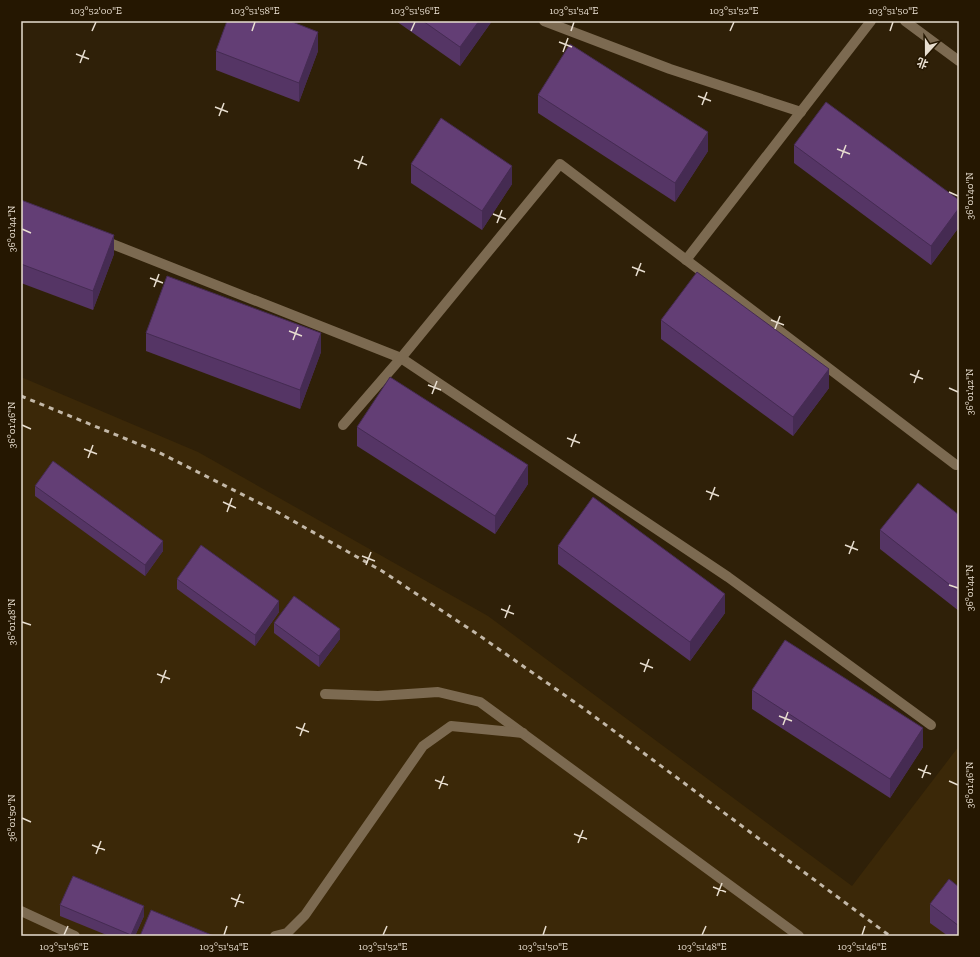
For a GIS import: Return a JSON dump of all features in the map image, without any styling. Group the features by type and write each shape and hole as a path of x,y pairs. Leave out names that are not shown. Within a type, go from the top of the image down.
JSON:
{"lane":[{"path":"544,21 670,69 801,112"},
{"path":"686,260 872,21"},
{"path":"905,21 959,61"},
{"path":"343,425 401,358 560,164 956,465"},
{"path":"94,237 401,358 728,577 931,725"},
{"path":"325,694 378,696 438,692 480,702 799,936"},
{"path":"275,936 287,933 305,916 423,746 451,726 523,733"},
{"path":"21,912 75,936"}],"shaded area":[{"path":"21,377 198,452 488,616 852,886 959,746 959,936 21,936"}],"building":[{"path":"227,21 290,21 318,32 299,83 216,51"},
{"path":"423,21 479,21 460,47"},
{"path":"570,44 708,132 675,183 538,95"},
{"path":"826,102 959,200 959,208 931,246 794,145"},
{"path":"441,118 512,166 482,211 411,164"},
{"path":"21,200 114,235 93,291 21,264"},
{"path":"697,272 829,369 793,417 661,320"},
{"path":"167,276 321,333 300,390 146,333"},
{"path":"390,377 528,465 495,516 357,427"},
{"path":"53,461 163,541 145,565 35,486"},
{"path":"918,483 959,515 959,592 880,530"},
{"path":"593,497 725,594 690,642 558,546"},
{"path":"201,545 279,601 255,635 177,579"},
{"path":"294,596 340,629 319,656 274,623"},
{"path":"785,640 923,728 890,779 752,690"},
{"path":"73,876 144,906 131,935 60,905"},
{"path":"949,879 959,887 959,926 930,904"},
{"path":"151,910 214,936 140,936"}],"railway":[{"path":"21,396 158,452 279,513 382,571 480,636 583,708 890,936"}]}
